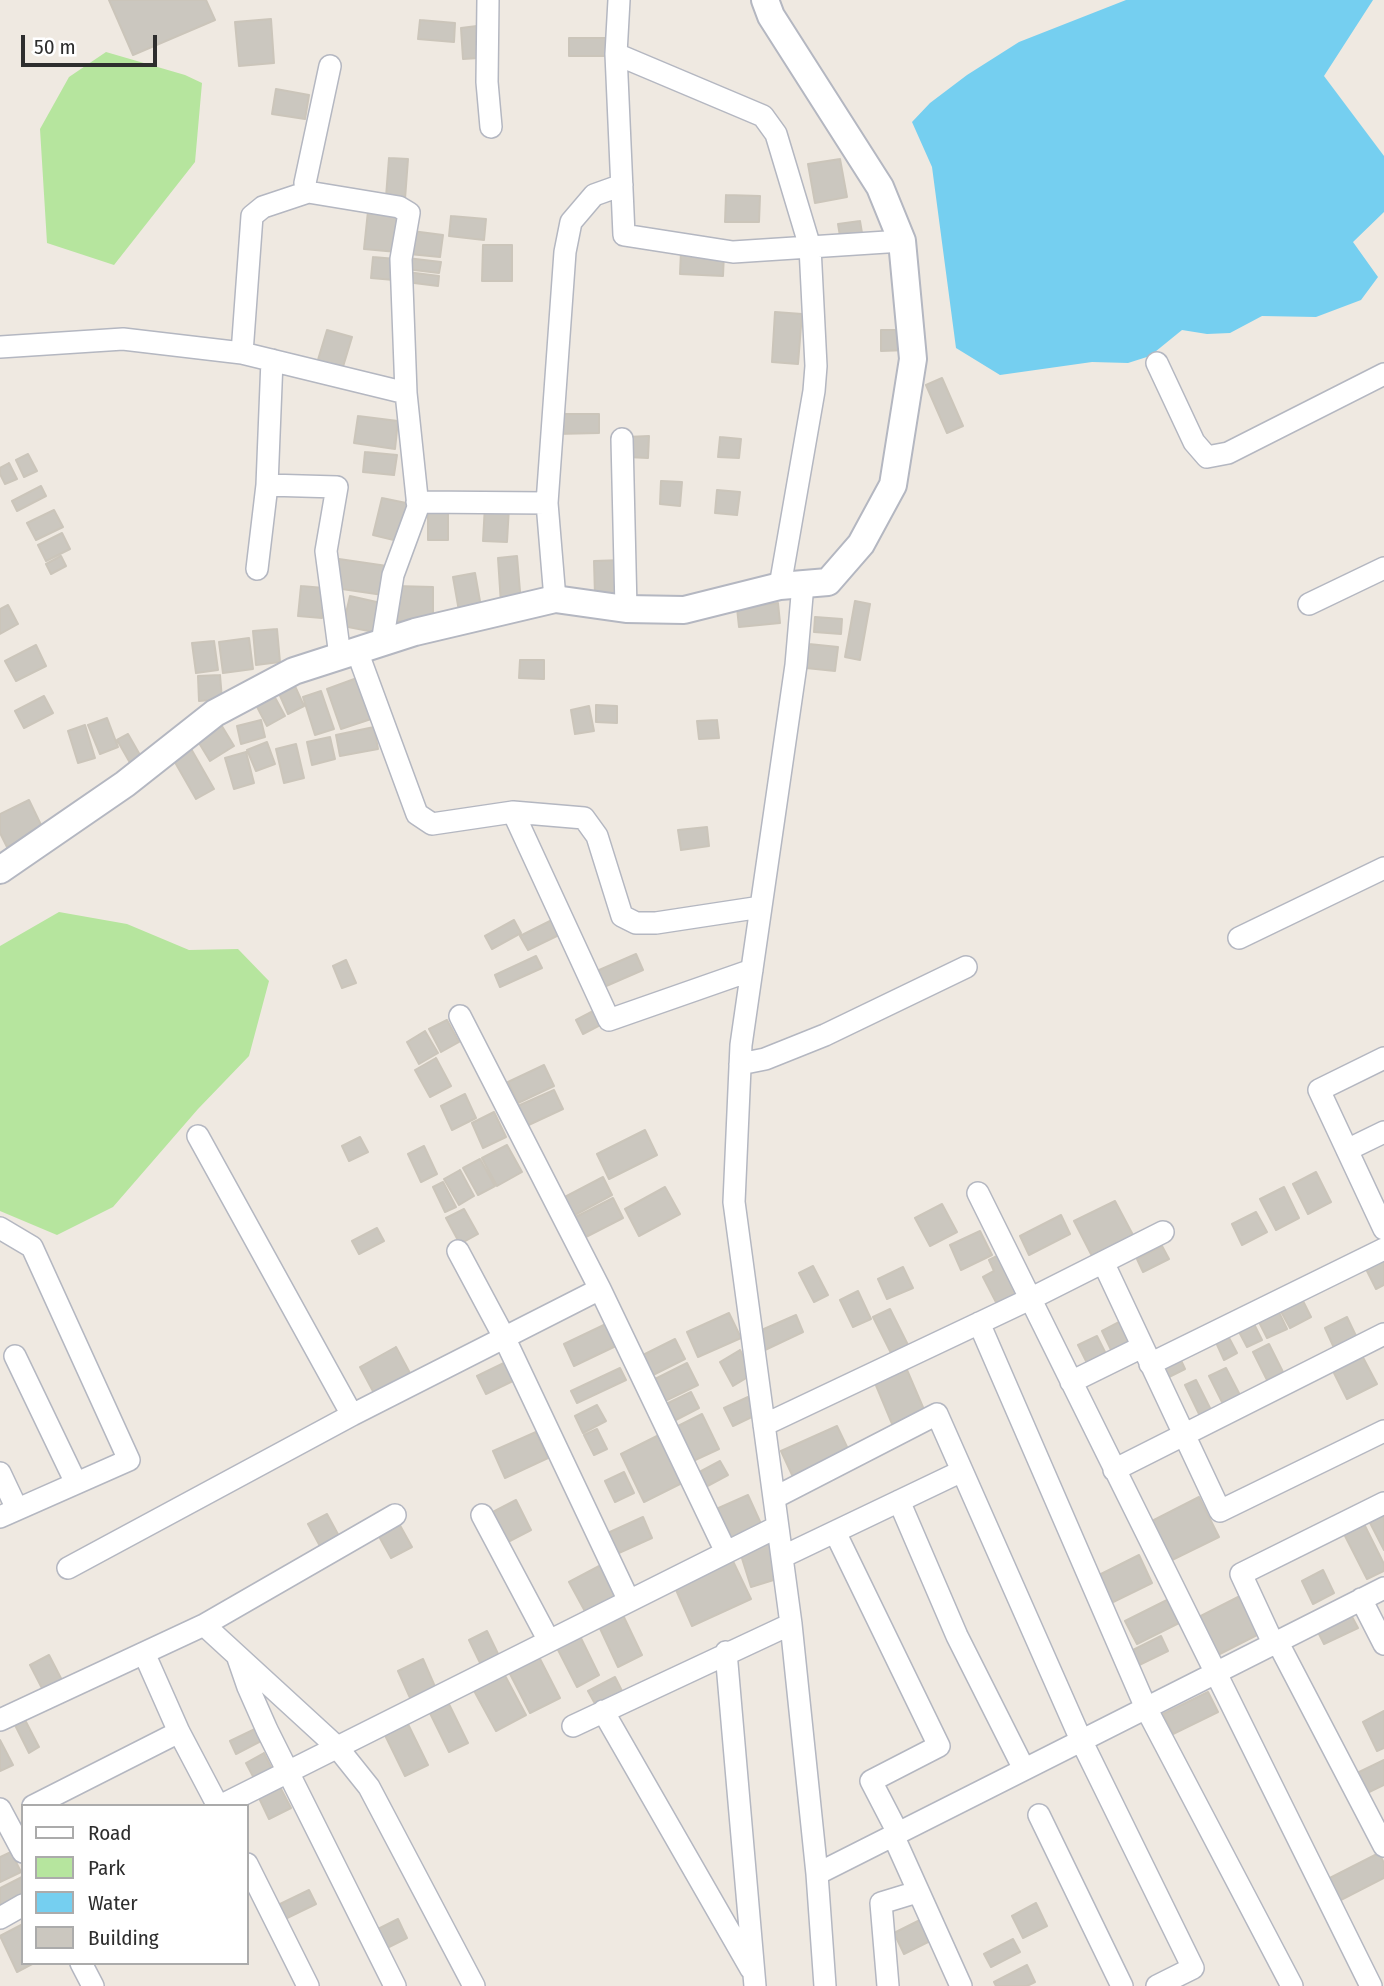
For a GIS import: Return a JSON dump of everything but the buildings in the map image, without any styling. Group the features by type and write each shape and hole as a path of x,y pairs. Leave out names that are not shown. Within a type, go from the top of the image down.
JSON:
{"street":[{"path":"488,0 487,82 491,127"},
{"path":"619,0 616,54 624,235 733,252 902,242"},
{"path":"0,870 125,784 215,713 294,671 415,632 555,599 626,609 684,610 791,585 828,582 862,544 893,485 913,359 902,242 880,187 771,16 765,0"},
{"path":"616,54 763,116 776,134 810,247 816,366 791,585 796,665 740,1063 734,1202 791,1624 817,1874 825,1986"},
{"path":"308,192 305,183 330,66"},
{"path":"555,599 547,503 565,252 571,222 594,195 622,185"},
{"path":"242,353 252,216 262,207 308,192 399,207 409,213 401,259 406,393 418,508 393,575 360,650"},
{"path":"0,347 123,340 242,353 406,393"},
{"path":"257,569 267,485 272,360"},
{"path":"1157,363 1194,442 1207,457 1228,453 1384,374"},
{"path":"622,439 626,609"},
{"path":"267,485 337,487 326,551 417,814 432,824 513,812 584,818 597,836 622,916 636,922 656,923 761,907"},
{"path":"417,502 547,503"},
{"path":"1309,604 1384,568"},
{"path":"513,812 608,1020 752,970"},
{"path":"1239,938 1384,868"},
{"path":"740,1063 765,1059 825,1035 966,967"},
{"path":"460,1016 600,1289 726,1552"},
{"path":"1381,1217 1319,1090 1384,1058"},
{"path":"1347,1150 1384,1132"},
{"path":"198,1136 352,1415"},
{"path":"978,1193 1371,1986"},
{"path":"0,1228 32,1247 130,1460 9,1513 0,1473"},
{"path":"764,1425 1163,1232"},
{"path":"1071,1382 1146,1356 1384,1249"},
{"path":"458,1251 504,1337 629,1601"},
{"path":"1103,1262 1220,1511 1384,1431"},
{"path":"68,1568 352,1415 600,1289"},
{"path":"979,1323 1146,1708 1292,1986"},
{"path":"1114,1470 1384,1334"},
{"path":"15,1356 76,1483"},
{"path":"774,1498 937,1414 1081,1740 1193,1968 1157,1986"},
{"path":"782,1557 962,1471"},
{"path":"900,1501 957,1636 1024,1769"},
{"path":"1384,1503 1241,1574 1384,1846"},
{"path":"0,1720 204,1625 395,1515"},
{"path":"482,1515 549,1641"},
{"path":"223,1804 777,1527"},
{"path":"835,1532 939,1746 871,1781 961,1986"},
{"path":"817,1874 1384,1588"},
{"path":"1361,1599 1384,1644"},
{"path":"573,1726 791,1624"},
{"path":"204,1625 337,1747 369,1787 474,1986"},
{"path":"144,1653 179,1732 218,1804"},
{"path":"726,1653 755,1980"},
{"path":"238,1656 248,1687 288,1772 395,1986"},
{"path":"603,1712 755,1980"},
{"path":"37,1804 179,1732"},
{"path":"9,1813 21,1846"},
{"path":"1039,1815 1122,1986"},
{"path":"248,1869 253,1892 308,1986"},
{"path":"887,1986 881,1903 918,1892"},
{"path":"0,1917 21,1906"}],"green space":[{"path":"106,52 185,75 202,83 195,162 114,265 47,243 40,129 69,77"},
{"path":"59,912 127,924 189,950 238,949 269,981 249,1056 198,1109 113,1207 57,1235 0,1211 0,946"}],"water":[{"path":"1126,0 1373,0 1324,76 1384,156 1384,212 1353,242 1378,277 1361,300 1316,317 1262,316 1230,333 1207,334 1182,330 1150,356 1128,363 1092,362 1000,375 956,348 932,167 912,122 930,103 967,75 1019,42"}]}
